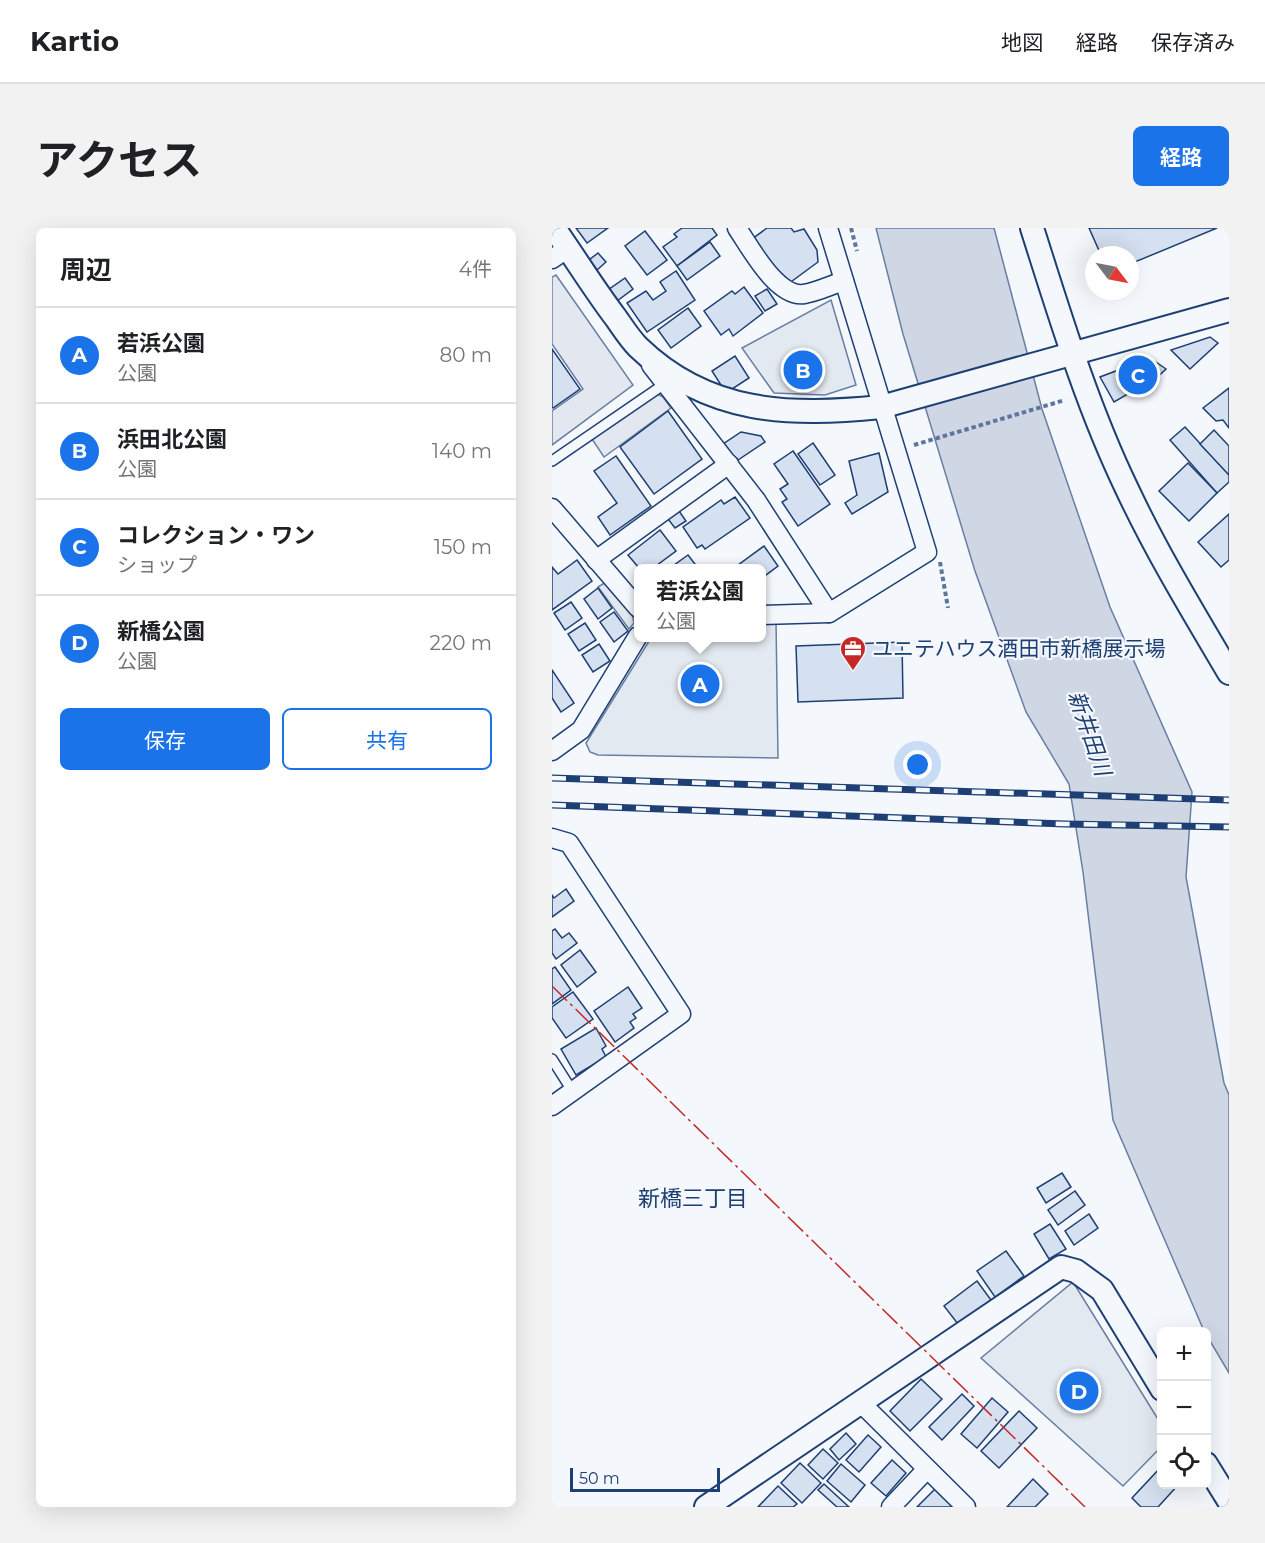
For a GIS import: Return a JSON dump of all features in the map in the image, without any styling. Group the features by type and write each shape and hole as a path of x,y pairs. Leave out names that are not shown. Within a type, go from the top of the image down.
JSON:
{"street":[{"path":"554,228 560,254 638,347 756,500 829,613"},
{"path":"737,228 769,274 788,292 802,295 844,281"},
{"path":"766,615 829,613 927,552 828,228"},
{"path":"1032,228 1072,354 1126,488 1170,574 1229,673"},
{"path":"638,347 677,378 716,397 760,409 828,412 881,407 1229,310"},
{"path":"596,560 729,464"},
{"path":"552,508 634,602"},
{"path":"552,751 581,730 635,642"},
{"path":"552,838 569,843 681,1014 552,1106"},
{"path":"706,1507 1061,1267 1076,1271 1101,1290 1157,1382"},
{"path":"861,1403 966,1507"},
{"path":"891,1507 927,1469"},
{"path":"1211,1472 1229,1501"}],"lane":[{"path":"552,462 666,383"},
{"path":"552,1059 573,1092"}],"path":[{"path":"912,445 1065,400"}],"shaded area":[{"path":"556,275 633,385 552,445 552,411 583,389 552,344 552,277"},
{"path":"831,300 856,385 825,395 774,393 742,348"},
{"path":"656,393 663,397 671,408 604,457 592,439"},
{"path":"611,579 631,609 634,623 629,629 598,587"},
{"path":"776,621 778,758 598,755 590,752 586,743 649,642 766,642 766,622"},
{"path":"1073,1282 1157,1418 1157,1451 1123,1486 981,1358"}],"water":[{"name":"新井田川","path":"876,228 994,228 1042,409 1110,607 1192,792 1186,877 1224,1083 1229,1095 1229,1373 1211,1343 1211,1327 1202,1327 1113,1120 1083,872 1069,784 1026,712 975,571 903,334"}],"building":[{"path":"576,228 608,228 587,243"},
{"path":"682,228 712,228 717,235 677,266 663,247 677,237 674,234"},
{"path":"767,228 791,228 794,232 804,229 817,250 818,262 788,284 752,239"},
{"path":"1089,228 1217,228 1139,260 1139,246 1097,246"},
{"path":"645,231 667,260 647,275 625,246"},
{"path":"710,242 720,256 687,280 677,266"},
{"path":"598,253 606,262 597,270 589,260"},
{"path":"676,271 695,300 647,332 627,303 646,291 653,300 666,291 660,282"},
{"path":"625,278 633,289 617,301 608,290"},
{"path":"744,287 763,313 733,336 729,329 721,335 704,311 732,291 735,294"},
{"path":"767,289 777,304 765,311 755,296"},
{"path":"688,308 701,326 671,348 658,330"},
{"path":"1210,337 1218,343 1190,369 1171,350"},
{"path":"552,349 580,389 553,408 552,407"},
{"path":"735,356 749,378 726,393 712,371"},
{"path":"1153,360 1166,369 1147,387 1138,375"},
{"path":"1129,366 1140,387 1114,402 1100,377"},
{"path":"1229,388 1229,428 1223,420 1216,421 1203,408"},
{"path":"668,411 702,459 654,494 620,447"},
{"path":"1185,427 1229,475 1229,482 1217,493 1170,440"},
{"path":"1214,430 1229,446 1229,475 1200,444"},
{"path":"741,432 761,436 765,442 735,462 723,444"},
{"path":"813,443 835,475 820,485 798,454"},
{"path":"793,451 830,504 798,526 782,502 787,499 780,489 788,484 774,464"},
{"path":"879,453 888,492 852,514 845,503 857,495 849,461"},
{"path":"616,456 651,506 610,535 598,517 617,503 594,471"},
{"path":"1188,463 1217,493 1189,521 1159,491"},
{"path":"735,497 750,518 705,549 702,545 697,548 683,527 721,500 724,504"},
{"path":"679,511 686,521 675,528 668,519"},
{"path":"1229,514 1229,560 1221,567 1198,542"},
{"path":"660,530 676,551 658,564 636,564 628,555"},
{"path":"764,546 778,566 766,575 766,564 739,564"},
{"path":"688,555 695,564 676,564"},
{"path":"577,560 592,581 552,610 552,567 558,574"},
{"path":"598,588 612,608 598,619 584,599"},
{"path":"571,602 582,618 565,630 554,613"},
{"path":"614,612 628,631 614,642 600,622"},
{"path":"585,623 596,640 579,651 568,634"},
{"path":"902,642 903,698 798,702 796,646"},
{"path":"599,644 610,661 593,672 582,655"},
{"path":"552,670 574,703 561,712 552,698"},
{"path":"566,889 574,901 552,917 552,895 554,898"},
{"path":"555,929 562,938 569,933 577,943 556,959 552,953 552,931"},
{"path":"580,950 596,972 577,987 561,965"},
{"path":"555,967 571,990 552,1004 552,969"},
{"path":"628,987 642,1008 633,1014 636,1018 630,1022 634,1028 615,1042 594,1011"},
{"path":"573,992 593,1019 566,1038 552,1018 552,1007"},
{"path":"596,1028 606,1046 602,1049 606,1057 576,1075 561,1049"},
{"path":"1062,1173 1071,1187 1046,1203 1037,1188"},
{"path":"1075,1191 1085,1205 1058,1225 1048,1210"},
{"path":"1089,1214 1098,1228 1074,1245 1065,1231"},
{"path":"1050,1224 1066,1249 1049,1259 1034,1234"},
{"path":"1006,1251 1024,1276 995,1297 977,1271"},
{"path":"977,1281 991,1300 958,1324 944,1306"},
{"path":"921,1379 942,1399 910,1431 890,1411"},
{"path":"962,1394 974,1406 942,1440 929,1427"},
{"path":"992,1398 1008,1412 977,1448 961,1434"},
{"path":"1019,1411 1037,1428 999,1468 981,1451"},
{"path":"846,1433 856,1444 839,1460 830,1449"},
{"path":"868,1435 881,1447 859,1472 846,1460"},
{"path":"823,1449 838,1463 823,1479 808,1465"},
{"path":"892,1460 906,1473 886,1496 871,1483"},
{"path":"800,1463 821,1483 802,1503 781,1483"},
{"path":"841,1464 865,1485 851,1502 827,1481"},
{"path":"1157,1471 1157,1489 1174,1489 1158,1507 1141,1507 1132,1498"},
{"path":"1033,1479 1048,1494 1035,1507 1007,1507"},
{"path":"824,1484 849,1507 837,1507 818,1490"},
{"path":"778,1486 797,1504 793,1507 758,1507"},
{"path":"937,1487 957,1507 917,1507"}],"railway":[{"path":"552,778 1229,800"},
{"path":"552,805 1065,824 1229,827"}],"power":[{"path":"552,986 1085,1507"}],"place":[{"name":"浜田北公園","path":"803,370"},
{"name":"コレクション・ワン","path":"1138,375"},
{"name":"ユニテハウス酒田市新橋展示場","path":"853,672"},
{"name":"若浜公園","path":"700,684"},
{"name":"新橋公園","path":"1079,1391"}],"district":[{"name":"新橋三丁目","path":"693,1198"}]}
